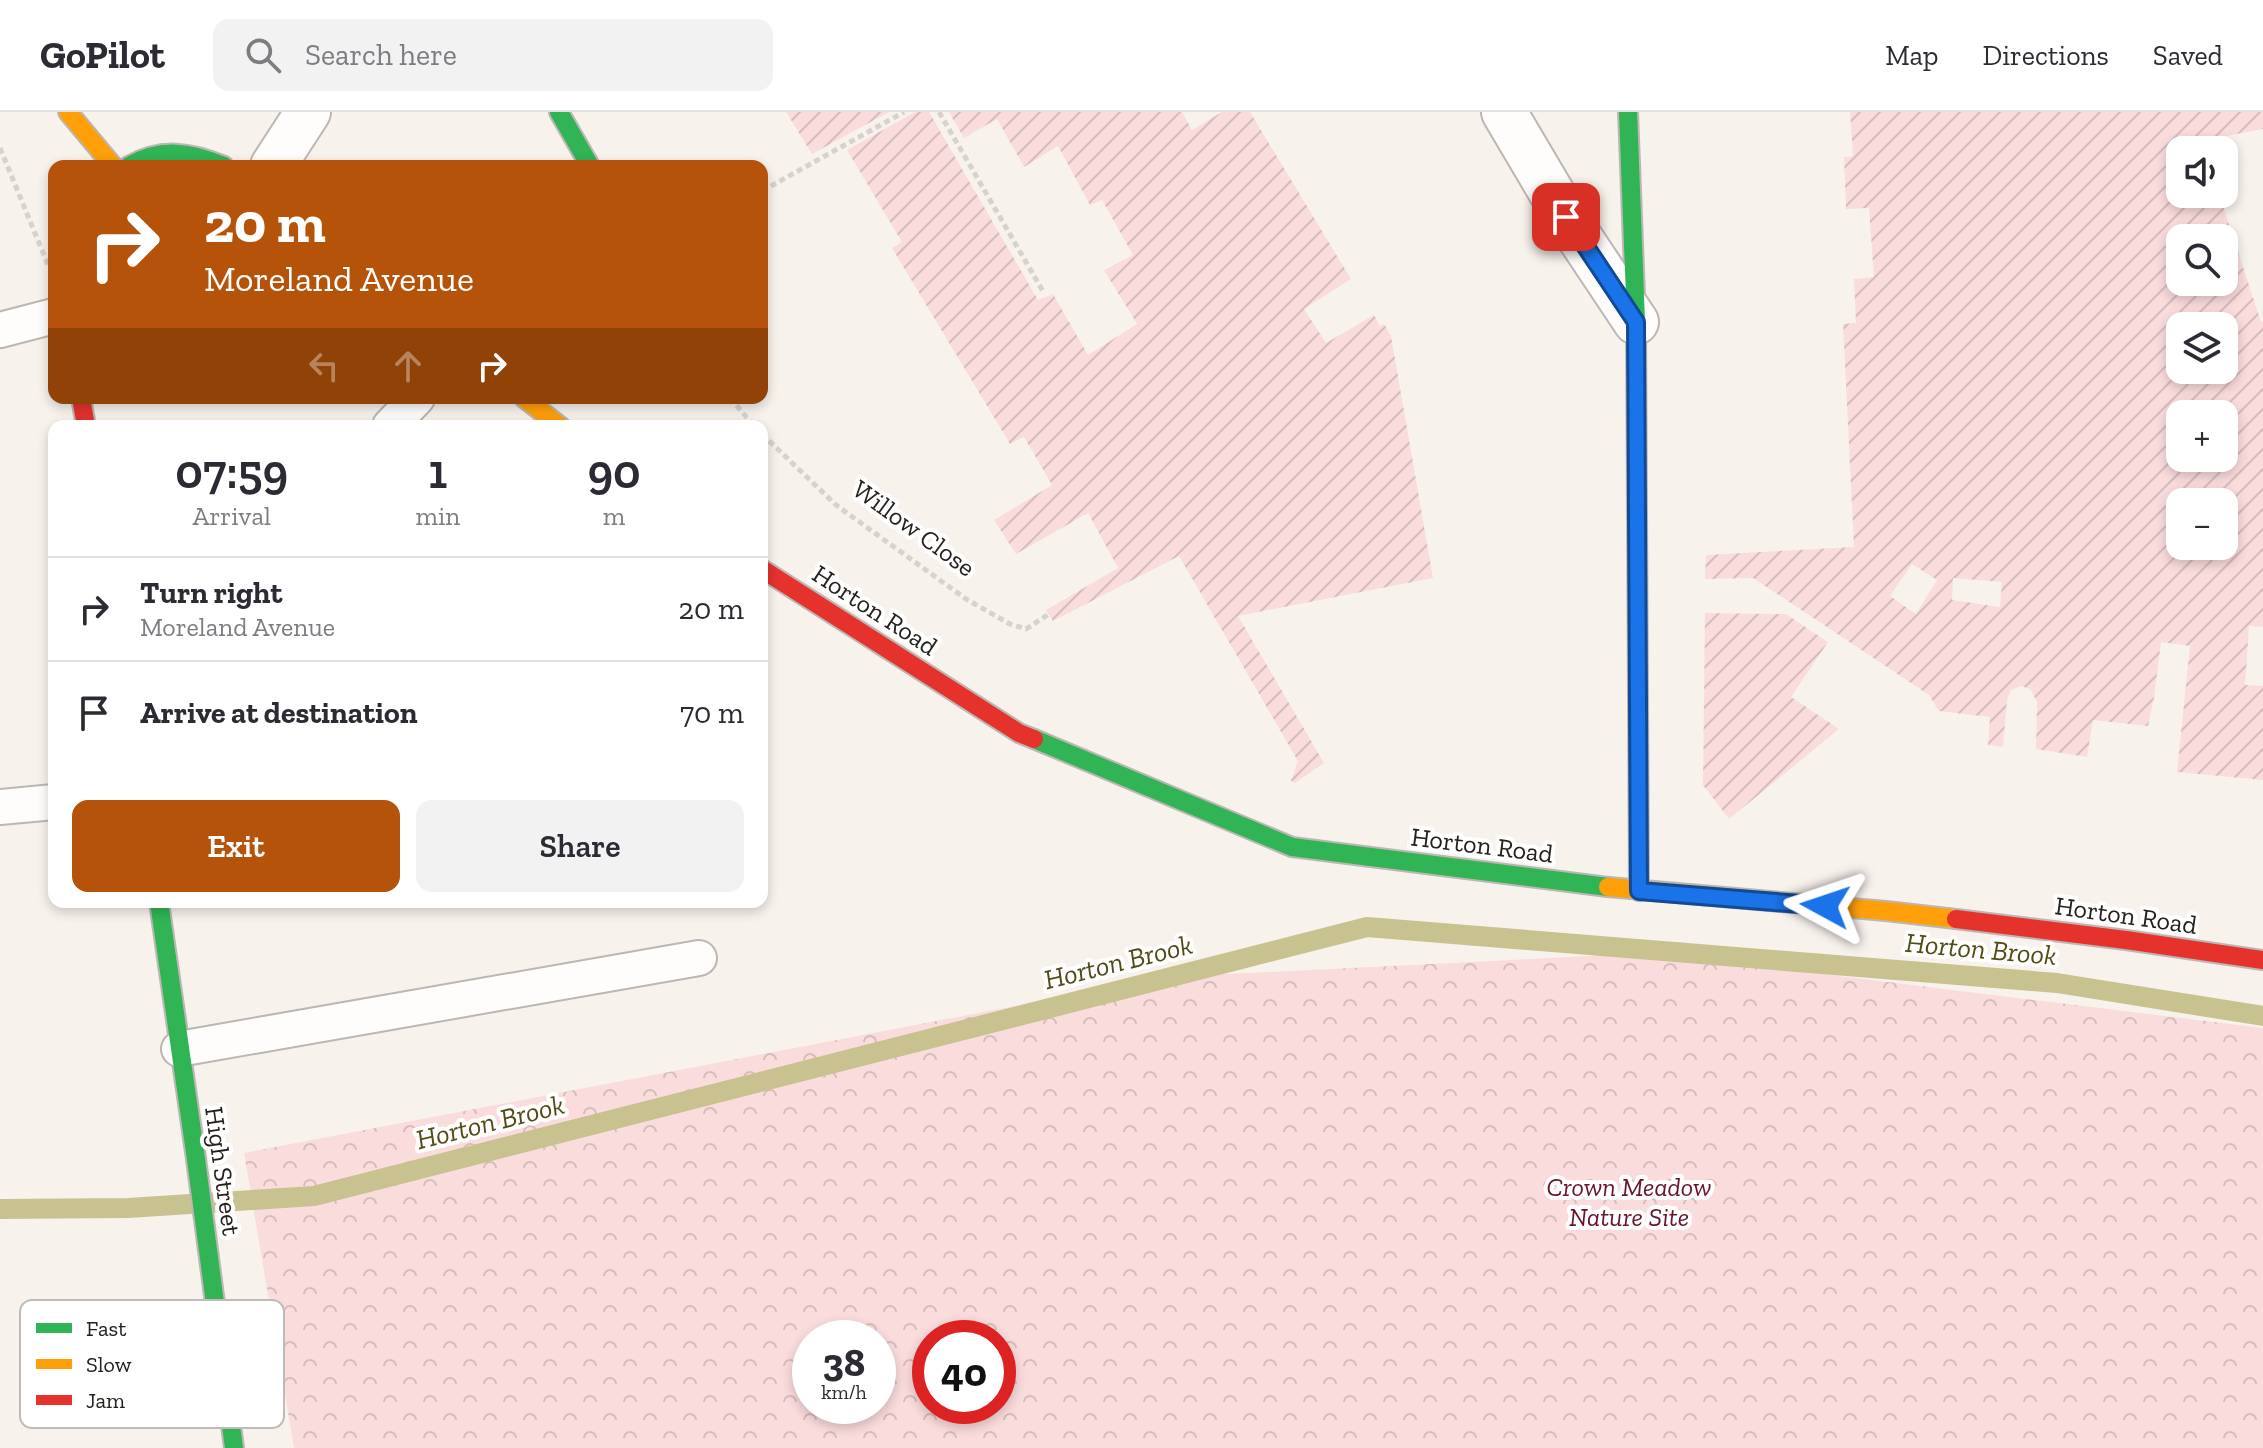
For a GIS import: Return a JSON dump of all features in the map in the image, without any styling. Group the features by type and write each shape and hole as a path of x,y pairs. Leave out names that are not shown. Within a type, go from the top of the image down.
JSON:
{"street":[{"path":"68,112 108,160"},
{"path":"277,160 308,112"},
{"path":"559,112 587,160"},
{"path":"1504,112 1566,217 1636,322"},
{"path":"1628,112 1636,322 1639,891"},
{"path":"141,160 156,153 183,153 211,160"},
{"path":"532,404 552,420"},
{"name":"Horton Road","path":"768,573 1019,733 1292,847 1639,891 1886,911 2263,960"},
{"name":"High Street","path":"160,908 215,1300"},
{"name":"High Street","path":"231,1428 234,1448"}],"lane":[{"path":"0,330 48,318"},
{"path":"396,420 411,404"},
{"path":"0,807 48,803"},
{"path":"179,1049 699,958"}],"path":[{"path":"768,188 904,112"},
{"path":"939,112 1044,293"},
{"path":"0,148 48,266"},
{"path":"735,404 749,420"},
{"name":"Willow Close","path":"768,440 836,505 966,599 1010,624 1026,629 1049,614"}],"green space":[{"path":"786,112 889,112 812,154"},
{"path":"915,112 929,112 1038,300 1053,294 1088,355 1137,324 1104,270 1133,255 1102,200 1090,205 1058,146 1024,167 997,119 964,138 949,112 1182,112 1192,130 1222,112 1250,112 1351,279 1304,309 1326,343 1374,315 1391,336 1433,578 1238,616 1324,763 1295,783 1291,781 1298,761 1179,556 1053,621 1046,610 1118,568 1088,513 1016,554 994,520 1052,485 1024,437 1010,444 892,248 902,242 847,150"},
{"path":"1850,112 2263,112 2263,129 2227,136 2166,136 2166,208 2224,208 2229,224 2166,224 2166,296 2238,296 2238,252 2263,322 2263,627 2249,626 2245,685 2263,686 2263,780 2177,772 2190,646 2161,642 2148,726 2093,720 2087,757 2036,749 2037,701 2030,689 2021,686 2011,690 2007,699 2003,747 1988,745 1990,717 1939,711 1929,695 1753,578 1705,579 1706,555 1854,547 1843,324 1856,323 1854,279 1874,277 1869,208 1846,209 1844,157 1853,156","holes":["1912,564 1937,580 1916,614 1890,596","1953,578 2002,582 2000,607 1952,600"]},
{"path":"1705,613 1786,614 1828,642 1791,697 1839,729 1729,819 1703,785"},
{"name":"Crown Meadow Nature Site","path":"1652,953 2263,1028 2263,1448 294,1448 284,1389 284,1300 269,1300 244,1153 1167,977"}],"waterway":[{"name":"Horton Brook","path":"0,1209 128,1208 314,1196 1367,927 2057,983 2263,1016"}],"traffic: fast":[{"path":"559,112 587,160"},
{"path":"1628,112 1636,322 1639,891"},
{"path":"141,160 164,154 208,160"},
{"path":"1034,739 1292,847 1608,887"},
{"path":"160,908 215,1300"},
{"path":"231,1428 234,1448"}],"traffic: slow":[{"path":"68,112 108,160"},
{"path":"532,404 552,420"},
{"path":"1608,887 1956,919"}],"traffic: jam":[{"path":"82,404 85,420"},
{"path":"768,573 1019,733 1034,739"},
{"path":"1956,919 2263,960"}],"route":[{"path":"1566,217 1636,322 1639,891 1825,906"}]}
